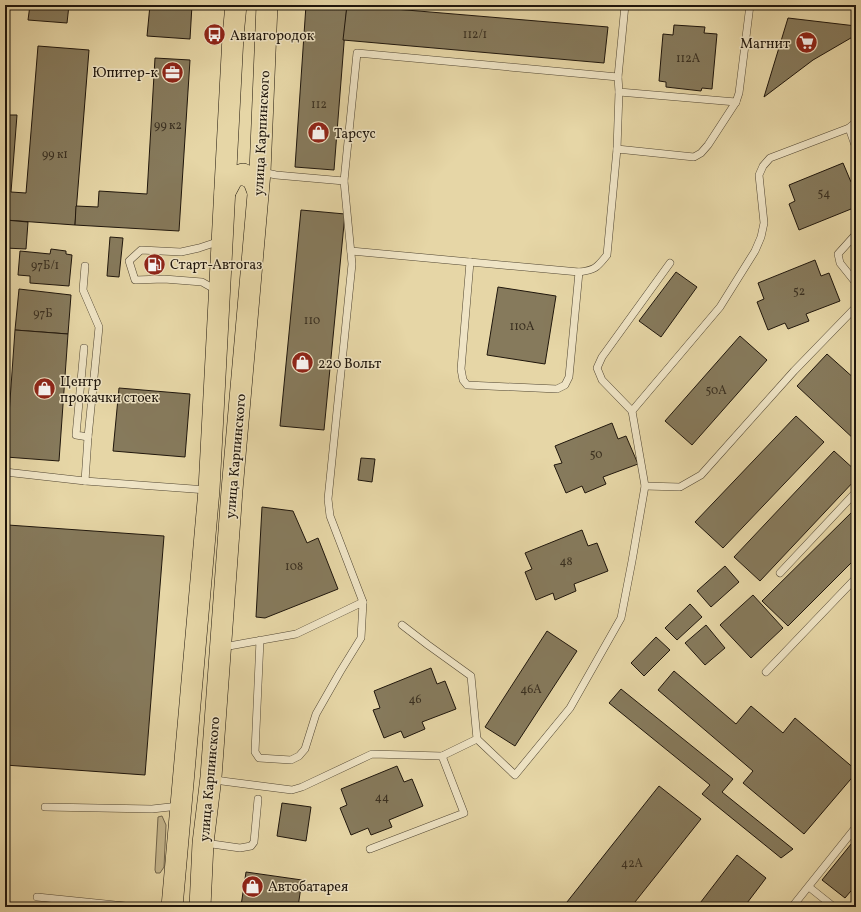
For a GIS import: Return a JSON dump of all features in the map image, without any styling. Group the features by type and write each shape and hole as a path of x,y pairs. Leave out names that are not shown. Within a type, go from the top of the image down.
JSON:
{"main road":[{"name":"улица Карпинского","path":"172,907 209,490 233,27 236,5"},
{"name":"улица Карпинского","path":"200,907 203,843 211,777 232,490 260,172 267,5"},
{"path":"225,192 233,177 243,174 253,180 258,192"}],"lane":[{"path":"351,251 579,272 591,271 599,266 608,255 617,149 619,92 618,77 625,5"},
{"path":"617,149 694,156 701,153 708,145 736,102 739,93 750,5"},
{"path":"260,640 254,752 259,758 291,760 300,756 305,749 316,714 361,638 363,602 330,516 328,499 352,264 344,181 357,52 618,77"},
{"path":"619,92 736,102"},
{"path":"632,411 720,307 755,251 761,237 764,223 759,175 763,166 770,158 849,128 856,122"},
{"path":"849,128 856,148"},
{"path":"260,172 276,176 344,181"},
{"path":"856,234 838,254 840,263 856,283"},
{"path":"219,292 202,282 164,279 135,280 129,261 141,250 181,252 199,248 222,240"},
{"path":"470,262 461,369 463,380 467,385 557,390 565,385 570,377 579,272"},
{"path":"402,625 471,676 476,740 515,775 570,708 621,618 645,486 632,411 602,380 597,368 602,357 670,263"},
{"path":"85,266 83,290 99,326 85,481"},
{"path":"645,486 680,487 701,475 794,371 856,307"},
{"path":"84,348 76,435 88,438"},
{"path":"5,472 85,481 209,490"},
{"path":"780,573 856,492"},
{"path":"766,672 856,578"},
{"path":"229,646 296,634 363,602"},
{"path":"211,777 222,781 292,790 302,787 372,754 442,756 476,740"},
{"path":"370,849 464,813 442,756"},
{"path":"203,843 240,848 251,846 254,842 258,799"},
{"path":"45,807 152,809 181,806"},
{"path":"792,907 856,826"},
{"path":"808,886 834,907"},
{"path":"36,897 135,907"}],"shaded area":[{"path":"162,816 166,825 164,867 160,873 156,873 158,817"}],"building":[{"path":"30,5 69,5 67,23 28,20"},
{"path":"150,5 192,5 190,39 147,36"},
{"path":"306,5 347,5 334,170 295,167"},
{"path":"347,5 608,27 604,63 343,40"},
{"path":"788,18 856,26 856,35 813,60 764,97"},
{"path":"674,25 705,27 704,33 717,34 712,89 702,88 701,91 666,87 666,82 659,81 663,34 673,35"},
{"path":"38,46 89,50 75,225 5,220 5,115 17,115 11,192 26,193"},
{"path":"155,58 190,60 179,231 75,225 76,206 98,207 99,191 147,194"},
{"path":"843,163 851,182 856,180 856,207 799,230 789,204 795,201 789,185"},
{"path":"301,210 345,214 324,430 280,426"},
{"path":"5,220 28,222 26,249 5,248"},
{"path":"110,237 123,238 119,277 107,276"},
{"path":"51,249 66,251 66,254 72,255 69,286 30,283 30,276 18,275 20,251 50,254"},
{"path":"815,260 821,276 829,273 840,301 806,314 809,321 788,329 785,323 768,330 757,302 764,299 758,283"},
{"path":"676,272 697,287 661,337 639,321"},
{"path":"498,287 556,296 545,364 487,355"},
{"path":"19,289 71,295 68,334 15,330"},
{"path":"15,330 68,334 59,461 6,457"},
{"path":"740,336 767,360 692,445 665,421"},
{"path":"827,354 856,380 856,441 797,386"},
{"path":"119,388 190,394 185,457 113,451"},
{"path":"796,416 824,442 723,548 695,522"},
{"path":"612,423 618,439 626,436 638,464 603,477 606,484 585,493 582,486 566,493 554,465 562,463 555,446"},
{"path":"834,451 856,471 856,479 760,581 734,557"},
{"path":"361,458 375,459 372,482 358,480"},
{"path":"262,507 293,511 307,543 318,538 338,589 265,618 256,617"},
{"path":"856,508 856,558 788,626 762,601"},
{"path":"8,525 164,536 145,775 5,765 5,567"},
{"path":"582,530 588,546 597,543 608,571 574,584 576,591 555,600 553,593 536,600 525,572 532,569 525,553"},
{"path":"725,566 739,582 711,607 697,591"},
{"path":"753,595 783,628 751,658 720,625"},
{"path":"690,604 702,617 677,640 665,628"},
{"path":"706,625 725,648 705,665 685,643"},
{"path":"547,631 577,651 515,746 485,727"},
{"path":"656,637 670,650 644,676 631,663"},
{"path":"431,668 437,684 445,681 456,709 422,722 425,729 404,738 401,731 384,738 373,710 380,708 374,691"},
{"path":"674,671 736,724 751,706 783,733 795,718 856,770 856,773 804,834 743,783 753,771 658,690"},
{"path":"621,689 733,779 722,792 793,849 781,858 702,794 710,785 609,703"},
{"path":"397,766 404,782 412,779 423,806 389,820 392,827 371,835 368,828 351,835 340,808 347,805 341,789"},
{"path":"659,786 701,819 631,907 563,907"},
{"path":"282,803 311,807 306,841 277,836"},
{"path":"856,838 856,885 845,898 822,880"},
{"path":"737,855 766,878 744,907 697,907"},
{"path":"246,872 302,880 298,907 241,906"}],"place":[{"name":"Авиагородок","path":"215,35"},
{"name":"Магнит","path":"806,43"},
{"name":"Юпитер-к","path":"173,72"},
{"name":"Тарсус","path":"319,133"},
{"name":"Старт-Автогаз","path":"155,264"},
{"name":"220 Вольт","path":"302,363"},
{"name":"Центр прокачки стоек","path":"45,389"},
{"name":"Автобатарея","path":"252,886"}]}
